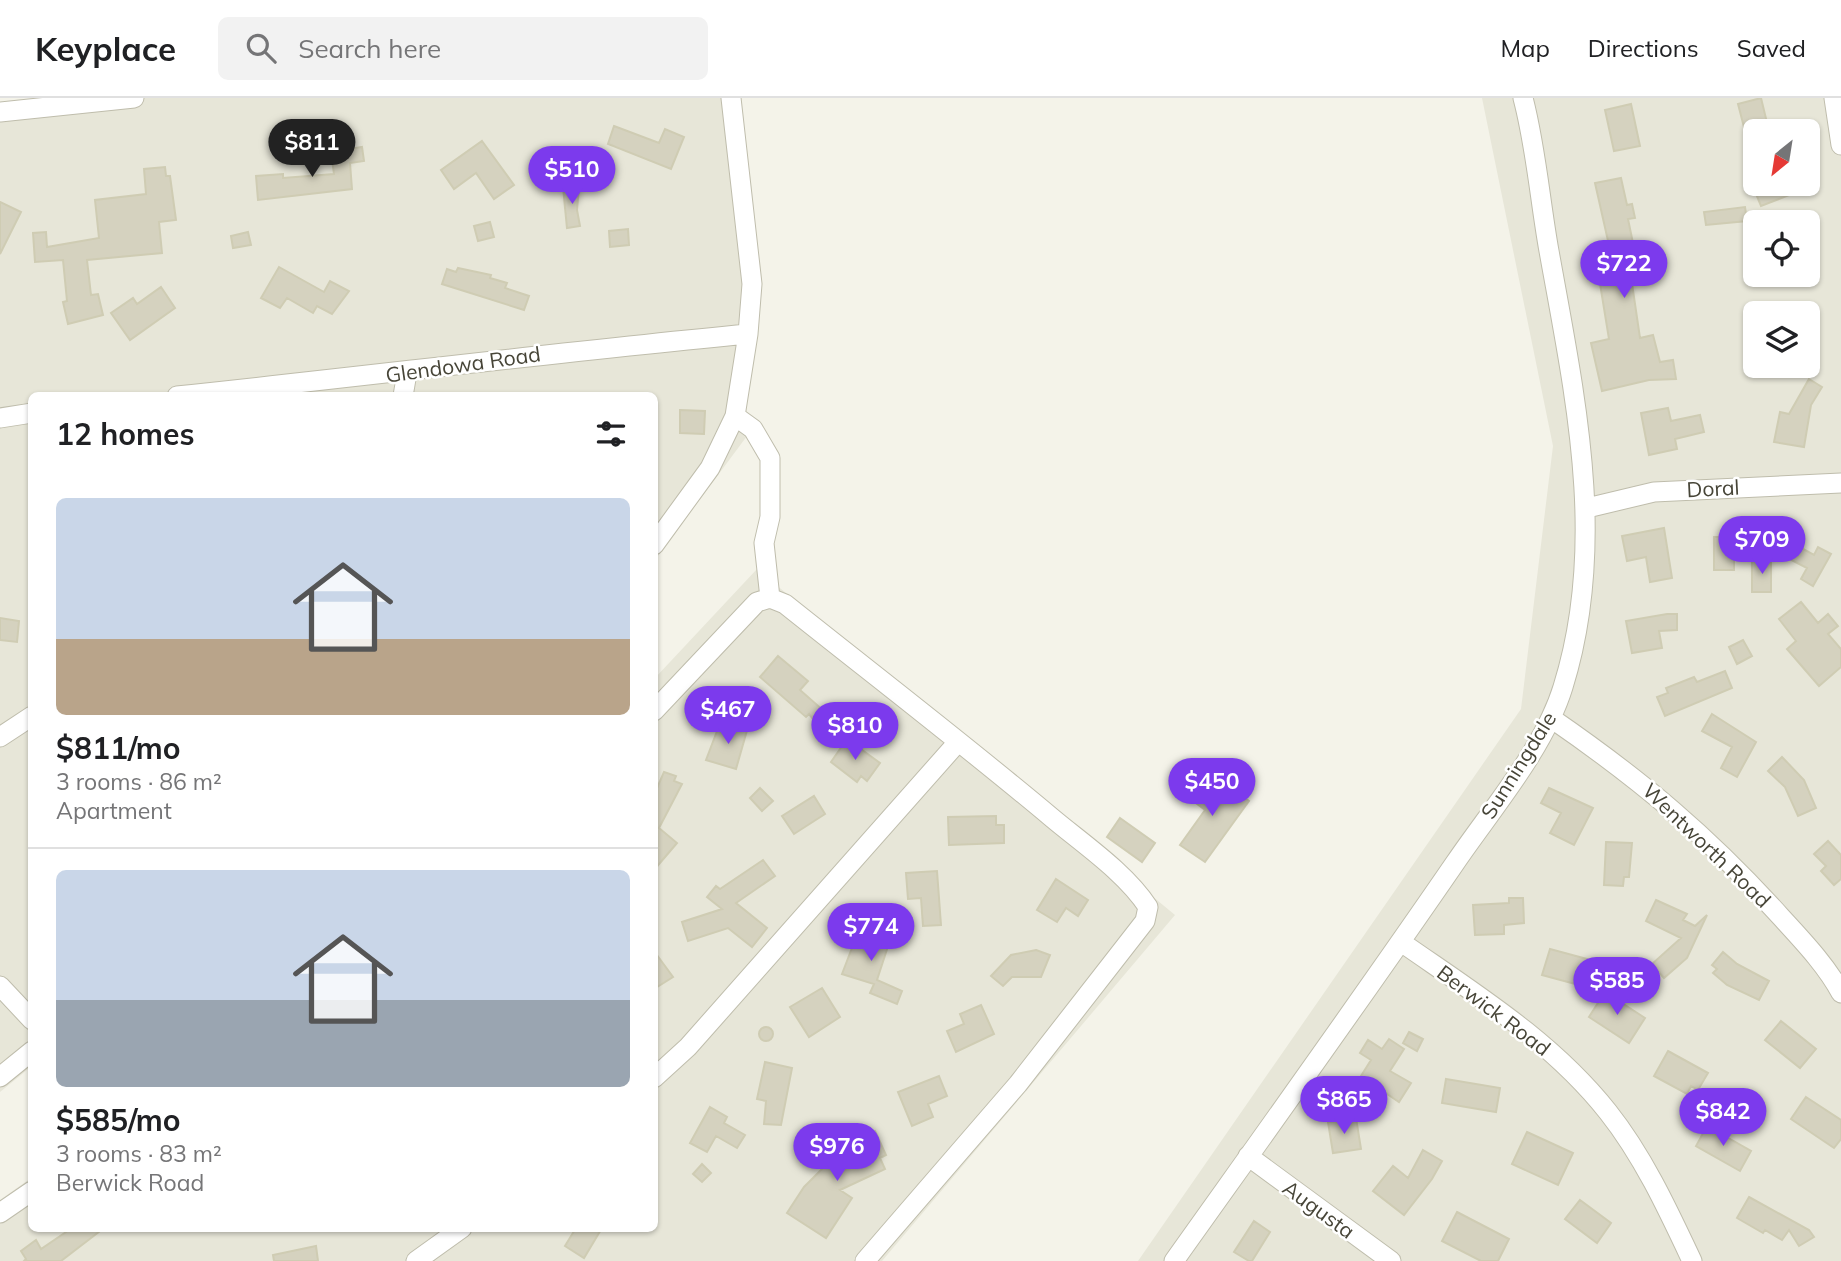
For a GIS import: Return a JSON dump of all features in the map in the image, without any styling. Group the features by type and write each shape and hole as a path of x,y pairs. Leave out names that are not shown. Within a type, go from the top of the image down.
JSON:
{"street":[{"path":"0,113 134,98"},
{"path":"658,540 710,468 735,416 748,334 752,284 731,98"},
{"name":"Sunningdale","path":"1174,1261 1401,942 1551,718 1576,642 1583,593 1587,508 1576,406 1522,98"},
{"path":"1834,98 1841,145"},
{"name":"Glendowa Road","path":"217,392 407,373 547,353 748,334"},
{"path":"404,392 407,373"},
{"path":"0,418 28,414"},
{"path":"735,416 753,429 770,458 772,492 764,543 770,598"},
{"name":"Doral","path":"1587,508 1654,492 1841,483"},
{"path":"658,707 757,602 770,598 785,604 1067,831 1140,895 1148,907 1145,921 1018,1084 865,1261"},
{"name":"Wentworth Road","path":"1551,718 1630,772 1684,817 1740,872 1793,930 1841,993"},
{"path":"0,737 28,719"},
{"path":"658,1074 688,1047 958,742"},
{"name":"Berwick Road","path":"1401,942 1537,1039 1608,1111 1638,1156 1692,1261"},
{"path":"0,986 28,1016"},
{"path":"0,1077 28,1054"},
{"name":"Augusta","path":"1248,1156 1391,1261"},
{"path":"0,1213 28,1194"},
{"path":"416,1261 456,1232"}],"shaded area":[{"path":"70,98 738,98 747,436 658,556 658,392 28,392 28,1069 0,1092 0,106"},
{"path":"1482,98 1841,98 1841,1261 1138,1261 1521,709 1553,446"},
{"path":"757,569 1175,915 882,1261 0,1261 0,1200 28,1180 28,1232 658,1232 658,675"}],"building":[{"path":"1761,98 1766,119 1743,119 1743,123 1738,104"},
{"path":"1631,104 1640,146 1614,151 1605,110"},
{"path":"614,126 659,143 665,129 684,137 671,169 608,144"},
{"path":"482,141 514,185 494,199 476,173 454,189 441,170"},
{"path":"362,147 364,161 350,163 352,189 258,200 256,176 283,174 283,178 334,174 331,152"},
{"path":"165,167 166,176 170,176 176,220 159,222 162,253 87,260 91,295 98,294 103,315 68,324 63,302 67,301 63,260 35,262 33,233 46,232 47,247 99,238 95,200 146,194 144,169"},
{"path":"1621,178 1627,205 1632,204 1635,218 1628,219 1635,253 1664,254 1664,271 1630,270 1640,338 1653,335 1660,362 1673,360 1676,379 1649,380 1602,391 1591,343 1609,339 1597,265 1613,263 1595,183"},
{"path":"563,187 579,188 577,210 580,226 567,228"},
{"path":"1757,196 1787,196 1761,206"},
{"path":"0,202 21,212 0,254"},
{"path":"1745,207 1745,210 1743,210 1743,221 1706,225 1704,212"},
{"path":"490,222 494,237 478,241 474,226"},
{"path":"628,229 629,245 610,247 609,231"},
{"path":"248,232 251,245 233,248 231,236"},
{"path":"279,267 324,292 330,281 349,291 332,314 317,306 313,313 287,298 280,308 261,298"},
{"path":"458,268 491,275 490,278 507,283 505,288 529,296 524,310 442,284 447,269 456,272"},
{"path":"161,287 175,308 130,340 111,313 133,298 137,304"},
{"path":"1809,379 1822,387 1811,405 1804,447 1774,442 1780,412 1789,414"},
{"path":"1668,408 1671,421 1700,415 1704,432 1675,439 1677,449 1649,455 1641,413"},
{"path":"680,410 705,411 704,434 680,433"},
{"path":"1664,528 1672,578 1650,582 1646,557 1627,561 1622,536"},
{"path":"1714,537 1734,537 1734,570 1714,570"},
{"path":"1781,537 1814,555 1818,547 1831,554 1813,586 1801,579 1807,568 1774,551"},
{"path":"1752,561 1771,561 1771,592 1752,592"},
{"path":"1801,602 1818,623 1828,614 1838,626 1828,634 1841,649 1841,667 1819,686 1787,649 1796,641 1779,619"},
{"path":"1677,614 1677,630 1659,631 1662,648 1632,653 1626,621"},
{"path":"0,618 19,621 17,642 0,640"},
{"path":"1743,640 1752,656 1737,664 1729,647"},
{"path":"778,656 808,681 800,690 834,720 822,730 809,714 806,717 760,677"},
{"path":"1725,671 1732,688 1665,716 1657,697 1668,693 1666,688 1694,677 1697,682"},
{"path":"1712,714 1756,742 1737,777 1721,768 1732,747 1702,731"},
{"path":"735,723 748,727 736,769 706,760 719,726 733,730"},
{"path":"847,739 880,763 867,781 861,776 857,782 831,762"},
{"path":"1782,757 1804,780 1816,808 1798,816 1785,787 1768,771"},
{"path":"664,772 676,776 674,781 682,784 659,828 677,843 658,865 658,786"},
{"path":"1202,778 1224,795 1230,787 1249,801 1205,862 1180,845 1205,810 1188,797"},
{"path":"760,788 773,801 762,811 750,798"},
{"path":"1549,788 1593,808 1574,845 1550,833 1561,813 1541,803"},
{"path":"814,796 825,814 794,834 782,816"},
{"path":"996,816 996,825 1004,825 1004,843 949,845 948,817"},
{"path":"1120,818 1155,843 1142,862 1107,837"},
{"path":"1828,841 1841,855 1841,879 1834,885 1821,871 1826,866 1814,854"},
{"path":"1606,842 1632,843 1629,877 1624,877 1623,886 1604,885"},
{"path":"763,860 775,876 736,903 767,928 752,947 728,928 688,941 682,922 722,909 707,897 716,886 720,889"},
{"path":"937,871 941,925 923,926 921,898 908,899 906,873"},
{"path":"1056,879 1088,900 1078,916 1066,908 1057,922 1037,910"},
{"path":"1509,898 1523,898 1524,923 1504,925 1504,934 1475,935 1473,905 1509,903"},
{"path":"1656,900 1687,914 1683,920 1695,926 1707,915 1687,958 1664,978 1652,964 1681,938 1646,921"},
{"path":"860,927 891,937 877,980 902,991 897,1004 870,993 874,984 842,974"},
{"path":"1550,949 1587,959 1579,985 1542,975"},
{"path":"1036,950 1050,955 1041,977 1012,977 1003,986 991,976 1011,955"},
{"path":"1723,952 1737,964 1769,981 1759,1000 1727,985 1713,973 1717,969 1712,965"},
{"path":"658,956 673,977 658,986"},
{"path":"822,988 840,1017 809,1037 790,1007"},
{"path":"1605,992 1645,1018 1629,1043 1589,1017"},
{"path":"981,1005 994,1034 956,1052 947,1031 964,1024 960,1014"},
{"path":"1781,1021 1816,1049 1800,1068 1765,1040"},
{"path":"766,1027 771,1029 771,1039 766,1041 761,1039 759,1034 761,1029"},
{"path":"1409,1032 1423,1039 1417,1051 1403,1043"},
{"path":"1389,1039 1404,1049 1390,1071 1411,1083 1399,1102 1361,1076 1371,1060 1360,1053 1368,1040 1382,1049"},
{"path":"1668,1051 1708,1073 1698,1090 1691,1086 1687,1094 1654,1076"},
{"path":"765,1062 792,1068 781,1125 764,1124 766,1101 757,1099"},
{"path":"939,1076 947,1096 928,1104 933,1117 912,1126 898,1092"},
{"path":"1446,1079 1500,1088 1496,1112 1442,1103"},
{"path":"1806,1097 1841,1120 1841,1139 1834,1148 1791,1119"},
{"path":"710,1107 727,1117 724,1123 745,1135 737,1148 716,1136 707,1152 690,1143"},
{"path":"1356,1118 1361,1149 1333,1153 1328,1122"},
{"path":"1707,1126 1751,1151 1740,1171 1696,1146"},
{"path":"875,1131 886,1155 880,1158 885,1169 840,1190 852,1198 826,1238 787,1213 804,1187 829,1162 825,1154"},
{"path":"1527,1132 1573,1153 1558,1185 1512,1164"},
{"path":"1423,1150 1442,1161 1432,1179 1404,1215 1373,1191 1393,1166 1408,1178"},
{"path":"702,1164 711,1173 702,1182 693,1174"},
{"path":"1749,1197 1809,1230 1814,1237 1799,1246 1789,1230 1782,1240 1737,1218"},
{"path":"1580,1200 1611,1223 1597,1243 1565,1219"},
{"path":"1457,1212 1509,1239 1498,1261 1481,1261 1442,1241"},
{"path":"1254,1221 1270,1232 1252,1261 1249,1261 1234,1252"},
{"path":"66,1232 99,1232 61,1261 24,1261 26,1259 21,1251 36,1240 41,1249"},
{"path":"574,1232 600,1232 584,1258 565,1246"},
{"path":"316,1246 318,1261 274,1261 273,1255"}]}
